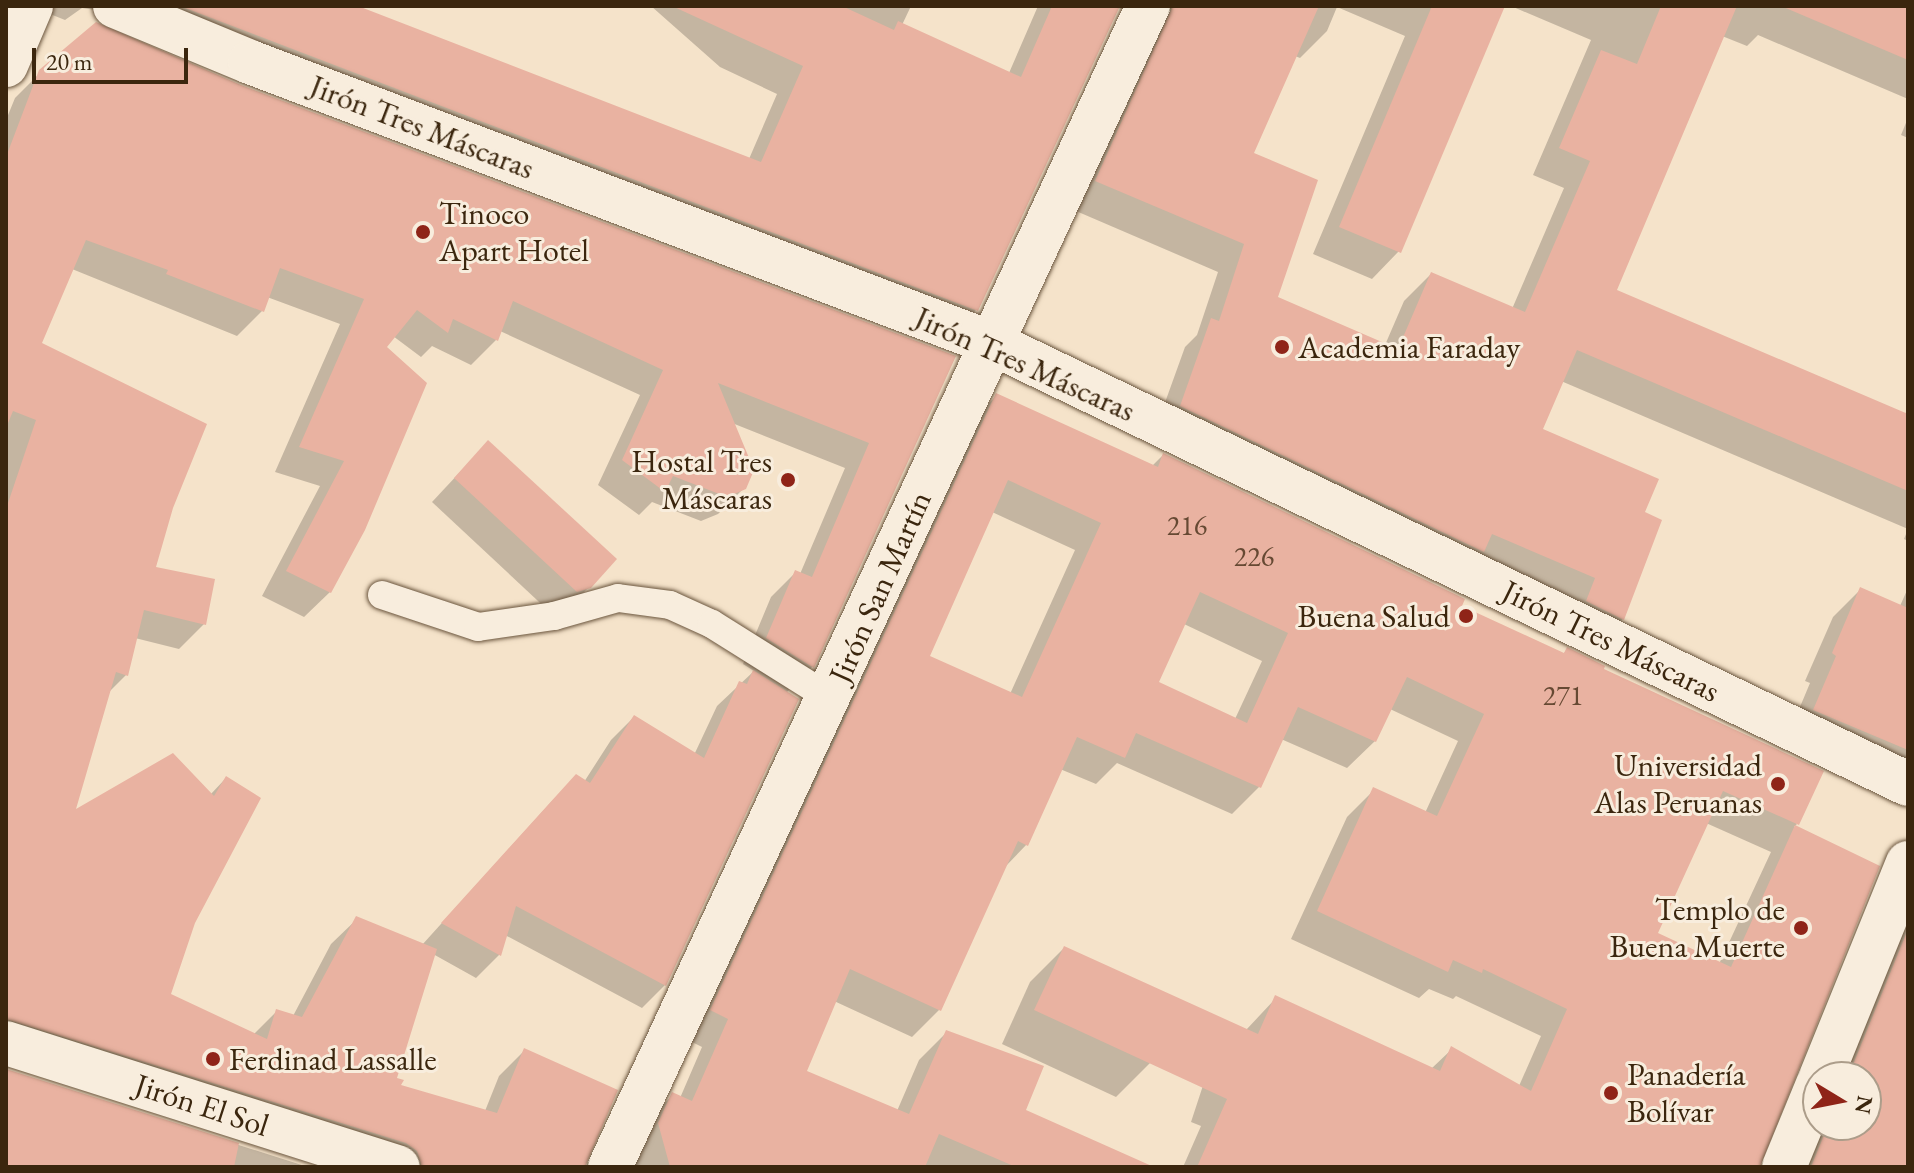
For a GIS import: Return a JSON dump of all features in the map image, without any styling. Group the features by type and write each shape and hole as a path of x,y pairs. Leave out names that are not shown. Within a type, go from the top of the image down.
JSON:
{"street":[{"path":"6,65 31,6"},
{"name":"Jirón Tres Máscaras","path":"115,6 279,73 994,344 1908,784"},
{"name":"Jirón San Martín","path":"610,1167 830,698 966,396 994,344 1148,6"},
{"path":"1828,1061 1908,863"},
{"name":"Jirón El Sol","path":"6,1043 398,1167"},
{"path":"1784,1167 1802,1123"}],"lane":[{"path":"382,595 478,627 554,616 618,598 670,605 712,624 830,698"}],"building":[{"path":"180,6 358,6 761,162 803,66 672,6 842,6 894,30 898,21 1021,77 1052,6 1120,6 978,311"},
{"path":"1173,6 1319,6 1254,153 1318,180 1278,297 1398,349 1431,272 1525,312 1590,161 1559,148 1601,50 1637,64 1661,6 1737,6 1617,290 1908,414 1908,491 1577,350 1543,429 1659,479 1645,512 1662,520 1624,620 1586,601 1595,578 1492,534 1484,552 1180,406 1211,318 1219,321 1244,244 1095,181"},
{"path":"1432,6 1505,6 1401,253 1339,227"},
{"path":"1781,6 1908,6 1908,60"},
{"path":"96,22 241,85 956,356 814,668 766,638 795,570 812,577 869,443 718,383 754,470 746,489 727,497 673,476 665,492 622,460 663,370 513,301 498,341 453,319 448,333 417,310 387,347 427,383 365,530 331,593 286,571 344,461 299,447 364,299 280,268 264,312 166,274 168,270 86,240 42,343 207,424 173,508 156,567 215,579 206,625 144,610 128,676 116,672 76,809 173,753 214,796 226,776 261,798 195,923 171,994 267,1039 276,1009 302,1017 356,916 437,949 397,1078 404,1080 401,1085 497,1113 524,1048 618,1090 585,1167 422,1167 417,1151 406,1143 6,1019 6,509 36,420 13,411 6,428 6,157 39,70"},
{"path":"996,393 1158,467 1163,453 1465,599 1462,606 1564,653 1567,647 1605,666 1604,669 1824,771 1799,825 1723,791 1658,933 1731,967 1795,825 1880,866 1760,1167 1197,1167 1227,1099 1034,1010 1064,946 1258,1034 1275,995 1440,1071 1451,1046 1531,1091 1567,1009 1483,969 1482,973 1453,960 1448,972 1317,911 1373,787 1437,816 1484,714 1407,677 1376,742 1298,707 1261,788 1136,733 1125,758 1077,737 1028,846 1018,841 941,1011 850,969 807,1071 909,1114 946,1030 1044,1066 1026,1110 1154,1167 1016,1167 939,1134 925,1167 670,1167 658,1123 672,1092 692,1101 728,1019 710,1010","holes":["1008,480 1101,523 1022,697 930,656","1200,592 1288,633 1247,723 1159,682"]},
{"path":"488,440 617,559 591,588 577,592 454,478"},
{"path":"1860,587 1908,608 1908,750 1813,710 1836,656 1832,653"},
{"path":"753,670 799,699 666,986 516,906 501,956 441,923 576,774 590,783 634,715 704,758 739,681 747,684"},
{"path":"1908,929 1908,1167 1811,1167 1822,1141 1882,1141 1882,1061 1854,1061"},
{"path":"6,1069 239,1143 234,1167 6,1167"}],"place":[{"name":"Tinoco Apart Hotel","path":"423,232"},
{"name":"Academia Faraday","path":"1282,347"},
{"name":"Hostal Tres Máscaras","path":"788,480"},
{"name":"Buena Salud","path":"1466,616"},
{"name":"Universidad Alas Peruanas","path":"1778,784"},
{"name":"Templo de Buena Muerte","path":"1801,928"},
{"name":"Ferdinad Lassalle","path":"213,1059"},
{"name":"Panadería Bolívar","path":"1611,1093"}]}
